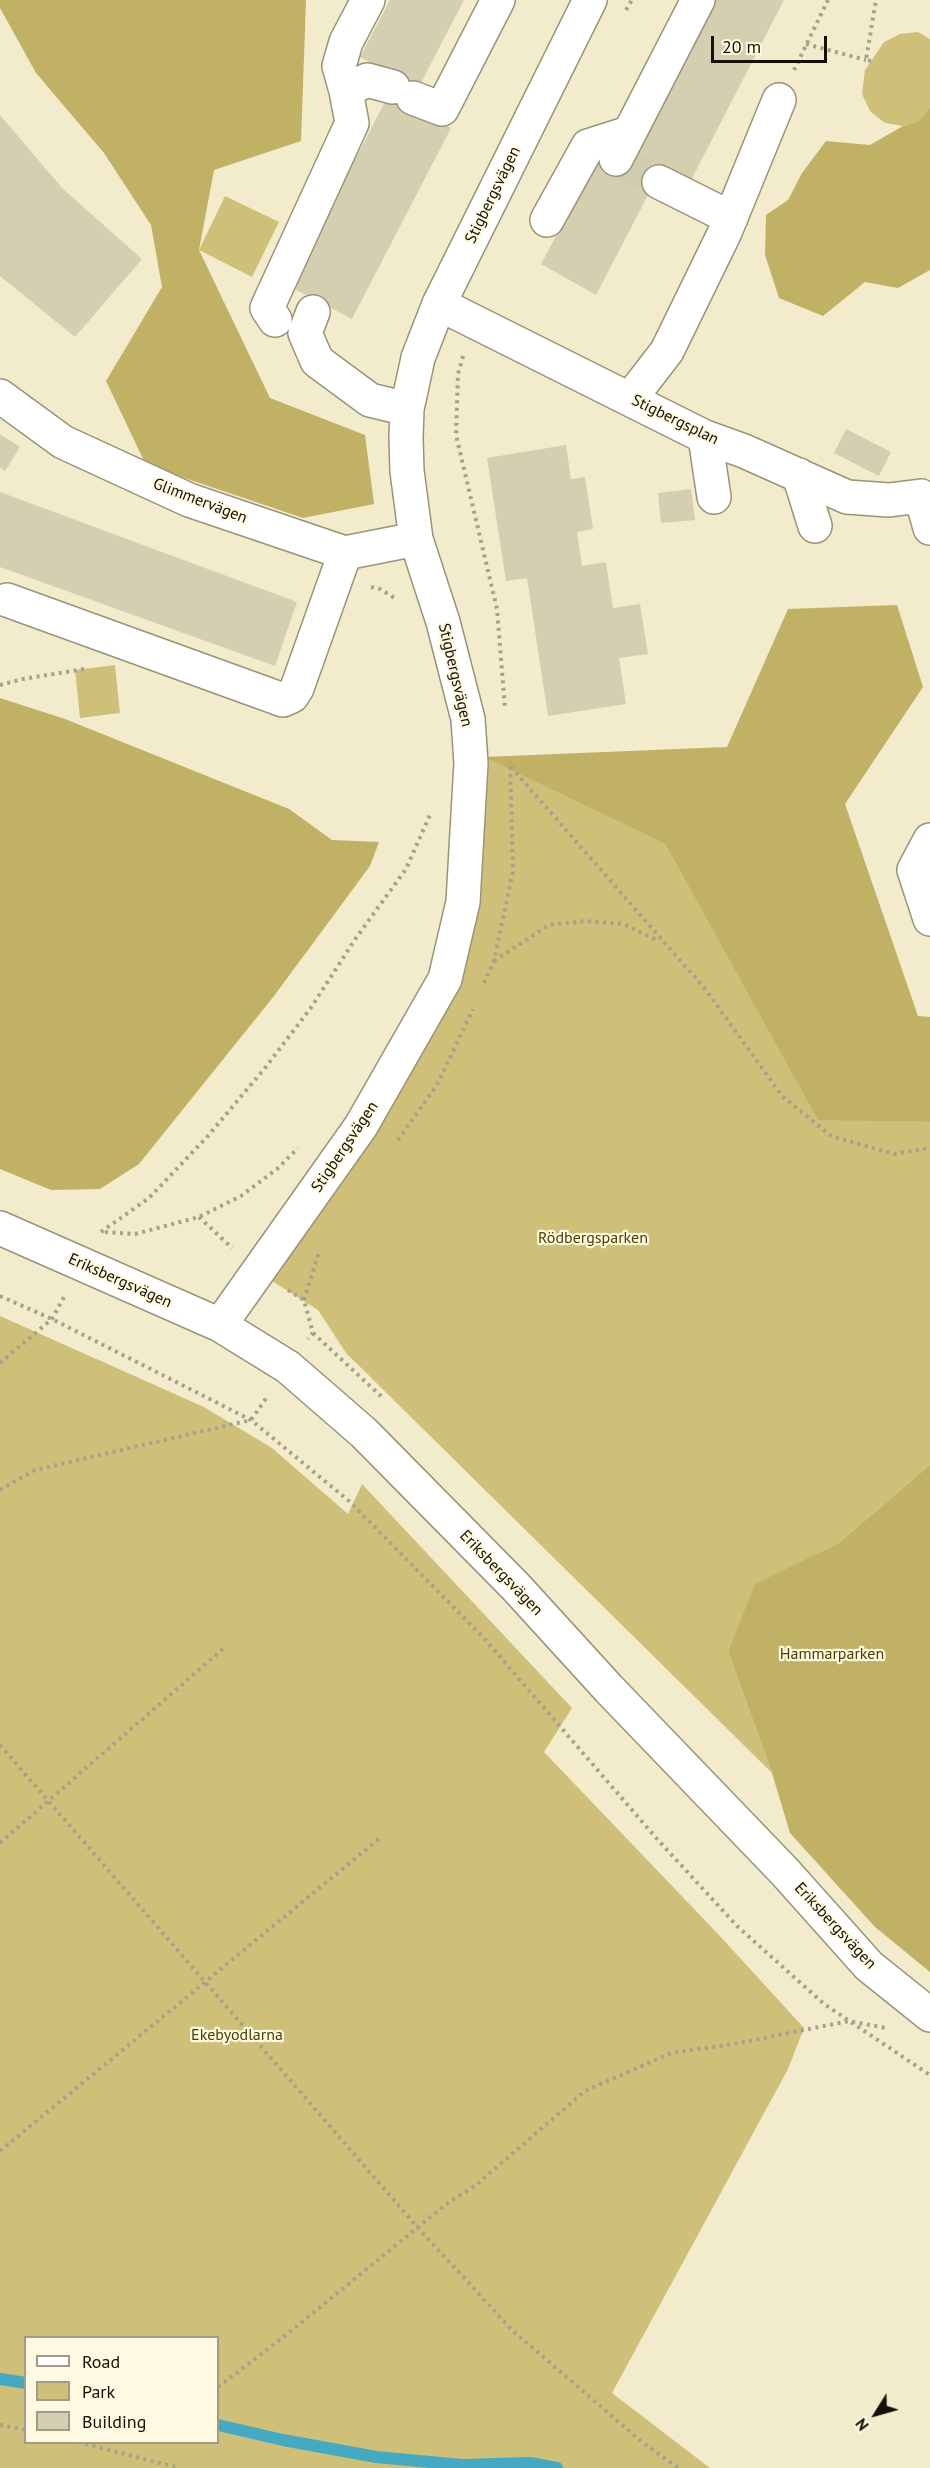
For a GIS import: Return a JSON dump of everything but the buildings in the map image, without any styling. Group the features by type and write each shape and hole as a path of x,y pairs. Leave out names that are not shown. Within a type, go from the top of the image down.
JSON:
{"street":[{"path":"275,320 267,308 352,123 339,66 346,42 368,0"},
{"path":"346,91 367,80 442,109 498,0"},
{"name":"Stigbergsvägen","path":"220,1325 361,1126 445,979 463,902 471,763 468,719 443,622 416,539 407,471 407,409 418,358 439,304 590,0"},
{"path":"548,220 588,146 622,146 698,0"},
{"path":"630,399 667,351 731,218 780,100"},
{"path":"659,182 731,218"},
{"name":"Stigbergsplan","path":"439,304 705,436 848,497 889,500 925,493"},
{"path":"313,312 304,333 317,361 370,400 407,409"},
{"name":"Glimmervägen","path":"0,396 63,442 189,500 345,554"},
{"path":"705,436 714,497"},
{"path":"799,476 815,526"},
{"path":"925,493 930,528"},
{"path":"7,600 283,700 292,696 297,688 345,554 416,539"},
{"path":"930,840 914,870 930,919"},
{"name":"Eriksbergsvägen","path":"0,1228 220,1325 288,1367 364,1433 516,1587 609,1689 785,1872 869,1966 930,2015"}],"path":[{"path":"780,100 828,0"},
{"path":"806,44 869,61 876,0"},
{"path":"0,685 106,666 122,641"},
{"path":"511,767 706,990 782,1096 831,1136 894,1154 930,1148"},
{"path":"299,1147 277,1169 241,1196 199,1217 135,1234 100,1232 149,1198 207,1137 265,1068 310,1009 356,938 406,869 433,810"},
{"path":"494,961 549,925 585,921 623,924 663,943"},
{"path":"0,1363 52,1319 82,1265"},
{"path":"0,1296 52,1319 251,1420 349,1501 483,1636 657,1839 738,1927 824,2004 930,2075"},
{"path":"0,1490 35,1470 251,1420"},
{"path":"0,1843 224,1648"},
{"path":"0,1745 418,2228 512,2331 642,2442 678,2468"},
{"path":"0,2151 381,1838"},
{"path":"219,2386 418,2228 476,2185 585,2091 671,2053 734,2044 849,2021 888,2029"},
{"path":"0,2425 24,2430"},
{"path":"86,2444 179,2468"}],"green space":[{"path":"0,0 306,0 301,141 214,170 199,250 270,398 365,435 374,504 303,518 146,465 106,381 162,287 151,225 104,153 36,73 0,8"},
{"path":"918,32 930,39 930,107 918,122 903,126 885,123 870,111 862,94 865,70 884,42 900,34"},
{"path":"930,107 930,270 898,288 865,282 823,316 779,298 765,255 766,215 788,200 802,173 826,141 870,145 903,126 918,122"},
{"path":"225,196 279,222 252,277 199,250"},
{"path":"897,605 923,687 845,804 918,1016 930,1017 930,1122 818,1120 665,844 483,757 727,747 788,609"},
{"path":"115,665 120,713 80,718 75,670"},
{"path":"0,698 65,719 289,809 332,840 379,842 370,866 274,996 139,1164 100,1189 51,1190 0,1169"},
{"name":"Rödbergsparken","path":"483,757 665,844 818,1119 930,1122 930,1465 839,1543 755,1585 728,1651 772,1773 346,1353 318,1310 258,1272 445,979"},
{"name":"Ekebyodlarna","path":"0,1316 204,1407 272,1448 348,1514 362,1484 572,1708 544,1752 719,1935 804,2028 788,2069 612,2393 710,2468 0,2468"},
{"name":"Hammarparken","path":"930,1465 930,1972 875,1927 790,1833 772,1773 728,1651 755,1584 839,1543"}],"waterway":[{"path":"0,2379 24,2383"},
{"path":"219,2425 376,2457 462,2465 530,2463 557,2468"}],"tunnel":[{"path":"616,159 659,182"}]}
